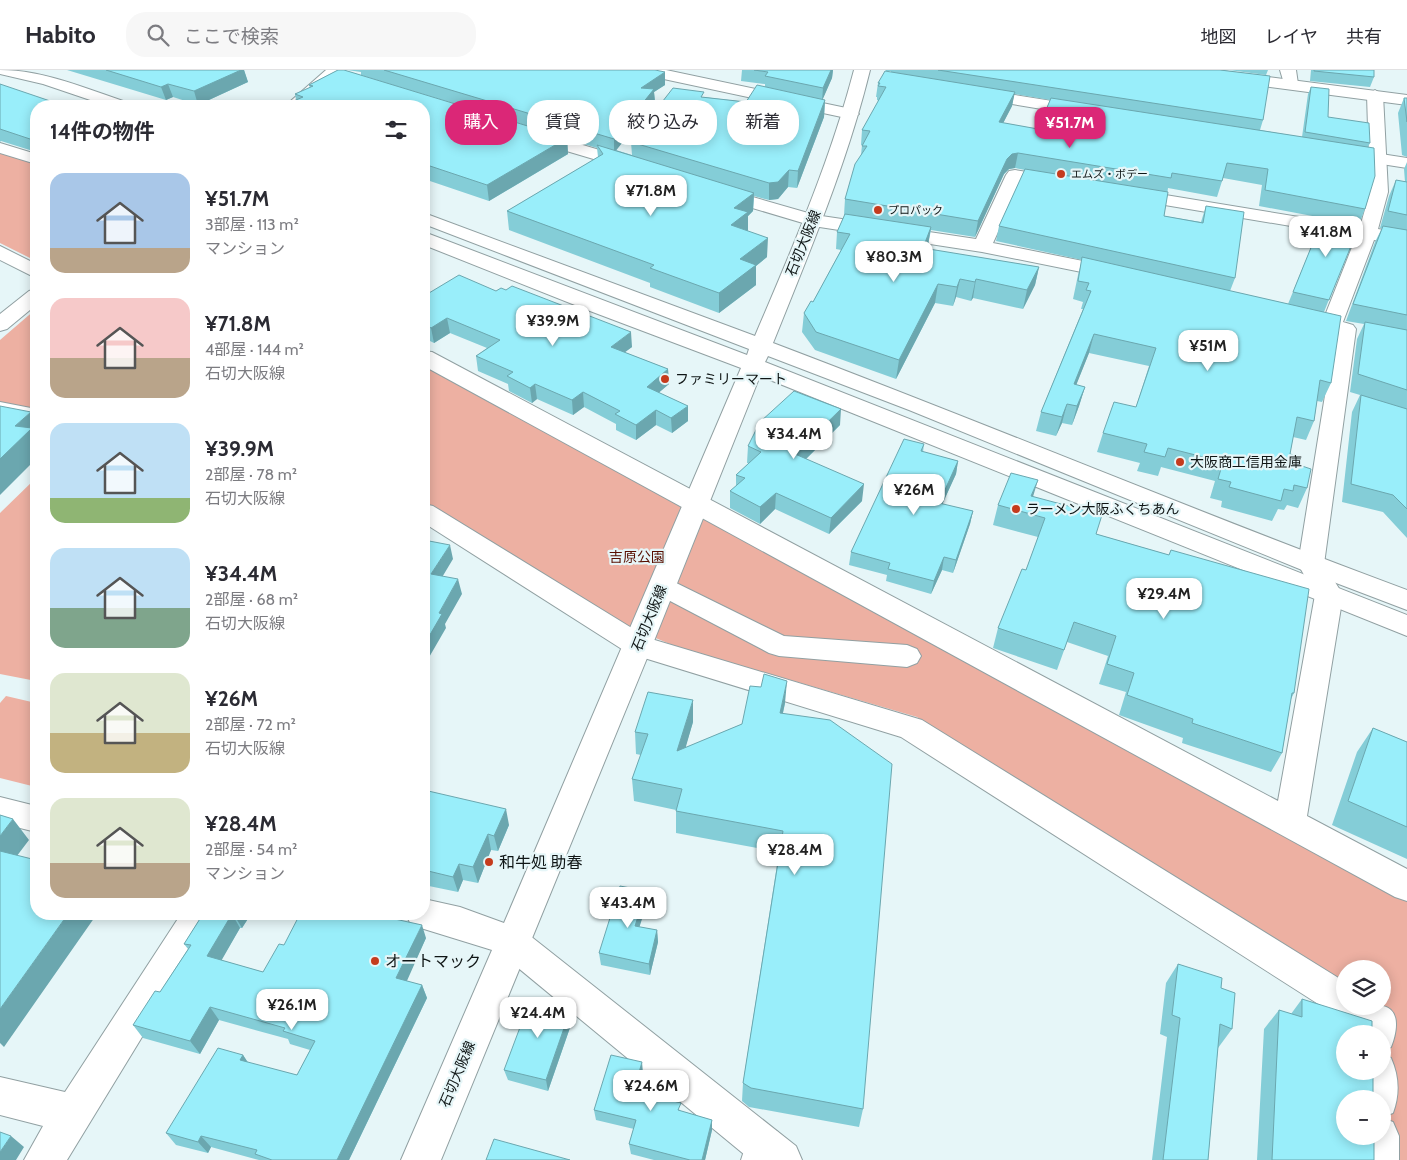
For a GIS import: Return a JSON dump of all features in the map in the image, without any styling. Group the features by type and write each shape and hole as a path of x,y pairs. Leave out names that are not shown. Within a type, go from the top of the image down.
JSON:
{"street":[{"path":"1,70 48,81 105,100"},
{"path":"645,70 687,74 851,114"},
{"path":"1179,70 1289,77 1407,100"},
{"path":"301,100 335,73"},
{"path":"672,94 687,74"},
{"name":"石切大阪線","path":"421,1160 638,646 813,220 851,114 868,75"},
{"path":"0,83 58,100"},
{"path":"958,91 1095,113"},
{"path":"1290,823 1329,595 1311,564 1345,400 1347,329 1367,234 1379,192 1375,95"},
{"path":"517,130 625,154 648,170"},
{"path":"0,148 30,157"},
{"path":"1319,149 1407,163"},
{"path":"982,246 1015,175 1074,184"},
{"path":"704,188 813,220 982,246 1138,278"},
{"path":"1113,191 1407,240"},
{"path":"430,220 1407,626"},
{"path":"430,240 597,307 917,405 1311,564 1407,600"},
{"path":"0,252 30,269"},
{"path":"0,325 30,300"},
{"path":"1283,314 1347,329"},
{"path":"430,359 1407,886"},
{"path":"0,409 30,415"},
{"path":"430,516 638,646 911,728 1336,996"},
{"path":"662,585 779,646 908,656"},
{"path":"0,810 30,818"},
{"path":"430,916 460,923 512,942 769,1155"},
{"path":"44,1160 196,920"},
{"path":"1365,1015 1378,1023 1378,1025"},
{"path":"0,1096 73,1114"},
{"path":"1379,1145 1379,1160"}],"green space":[{"path":"0,151 30,161 30,258 0,243"},
{"path":"30,314 30,410 0,405 0,340"},
{"name":"吉原公園","path":"430,368 1407,899 1407,1160 1392,1160 1390,1080 1391,1025 1388,1025 1386,1015 1391,1015 1391,960 1336,960 1336,985 917,717 677,647 608,618 430,507"},
{"path":"30,484 30,680 0,674 0,513"},
{"path":"6,696 30,702 30,786 0,778 0,703"}],"building":[{"path":"106,70 241,70 194,91 168,84 161,87"},
{"path":"338,70 344,70 445,101 445,145 517,145 517,123 527,126 527,145 555,145 487,185 430,166 430,100 296,100 303,97 295,94 313,86 309,85"},
{"path":"384,70 655,70 665,72 641,88 654,89 645,100 609,100 609,138 599,134 599,100 527,100 527,113 517,110 517,100 484,100"},
{"path":"754,70 831,70 823,88 765,76 768,72"},
{"path":"938,70 1220,70 1270,76 1263,120"},
{"path":"1374,70 1374,77 1314,71"},
{"path":"885,71 1015,92 999,122 1038,129 1051,98 1374,148 1375,176 1365,209 1265,190 1268,169 1227,163 1222,181 1172,173 1171,178 1018,153 1012,154 1007,159 978,221 845,199 855,164 867,146 862,146 870,131 862,130 886,87 878,86"},
{"path":"0,84 47,100 30,100 30,139 0,129"},
{"path":"757,85 825,100 798,171 789,170 778,182 769,183 641,145 717,145 717,100 664,100 673,88 704,92 701,97 728,100 727,145 799,145 799,100 747,100"},
{"path":"1311,87 1329,89 1328,117 1369,123 1370,143 1305,132"},
{"path":"1404,98 1407,98 1407,122"},
{"path":"597,145 754,193 734,208 748,212 731,225 768,238 740,259 756,265 719,293 650,268 654,265 507,211 603,154"},
{"path":"1025,169 1168,192 1164,216 1203,223 1206,206 1244,212 1235,278 999,226"},
{"path":"1396,180 1407,182 1407,215 1388,211"},
{"path":"845,214 931,227 923,248 1039,267 1027,290 976,279 975,282 960,279 957,287 938,284 899,360 816,332 804,313 811,301 813,302 850,234 837,232"},
{"path":"1323,218 1360,224 1329,300 1293,292"},
{"path":"1383,226 1407,230 1407,315 1353,304"},
{"path":"1082,257 1341,316 1331,383 1320,380 1314,421 1297,417 1290,454 1301,457 1299,465 1311,469 1307,488 1294,485 1293,491 1284,489 1281,501 1229,487 1231,482 1218,479 1223,462 1168,448 1165,457 1144,452 1147,444 1103,433 1114,402 1136,407 1156,348 1094,334 1074,384 1085,387 1077,406 1067,404 1062,417 1041,412 1091,291 1086,290 1089,283 1078,281"},
{"path":"459,275 496,291 501,288 506,290 512,286 631,332 611,347 668,369 647,387 688,406 671,418 656,410 636,425 615,414 620,411 583,392 572,400 535,384 530,388 507,376 513,372 476,356 500,340 447,318 430,327 430,292"},
{"path":"1365,322 1407,330 1407,390 1358,374"},
{"path":"794,391 841,409 795,454 864,484 831,518 776,493 760,507 730,491 745,478 736,475 761,452 748,446 760,422"},
{"path":"1361,395 1407,409 1407,509 1393,495 1351,484"},
{"path":"0,406 30,412 15,426 30,428 30,430 0,459"},
{"path":"904,439 924,444 921,451 958,461 939,503 973,511 956,560 944,557 934,581 888,569 890,563 851,552"},
{"path":"1011,473 1038,480 1031,496 1102,515 1096,534 1169,555 1171,550 1309,589 1294,693 1292,693 1282,753 1192,723 1193,719 1127,695 1134,673 1107,664 1116,636 1074,622 1064,650 998,628 1022,569 1026,570 1045,518 998,505"},
{"path":"430,541 450,545 431,574 458,579 439,613 442,614 430,635"},
{"path":"764,674 787,681 780,713 830,720 892,764 863,1109 751,1088 743,1083 783,831 676,811 682,789 632,779 648,734 635,732 648,692 693,700 677,751 742,724 750,686 761,687"},
{"path":"1373,728 1407,742 1407,827 1348,801"},
{"path":"430,791 506,809 494,836 488,834 473,867 459,864 453,877 430,871"},
{"path":"0,815 13,819 0,836"},
{"path":"0,851 30,858 30,920 64,920 0,1009"},
{"path":"620,886 646,891 635,926 657,930 649,964 599,953"},
{"path":"199,920 228,920 207,956 263,972 279,944 284,945 297,920 399,920 422,925 396,978 422,985 337,1160 272,1160 255,1154 257,1150 201,1136 198,1142 166,1133 218,1048 243,1055 240,1060 297,1075 315,1041 283,1031 285,1028 210,1007 190,1041 133,1025 155,991 160,992 191,945 184,944"},
{"path":"1178,964 1222,978 1221,988 1235,993 1232,1029 1220,1024 1208,1160 1163,1160 1180,1018 1172,1015"},
{"path":"531,998 571,1008 546,1080 504,1070"},
{"path":"1302,999 1336,1010 1336,1015 1353,1015 1372,1021 1372,1025 1336,1025 1336,1080 1373,1080 1373,1090 1336,1090 1336,1145 1374,1145 1374,1160 1272,1160 1279,1010 1302,1017"},
{"path":"611,1055 642,1062 638,1076 667,1084 662,1098 681,1103 678,1110 712,1120 702,1160 690,1160 629,1144 636,1120 594,1110"},
{"path":"0,1132 11,1136 0,1152"},
{"path":"494,1139 570,1160 486,1160"}],"place":[{"name":"エムズ・ボデー","path":"1061,174"},
{"name":"プロパック","path":"878,210"},
{"name":"ファミリーマート","path":"665,379"},
{"name":"大阪商工信用金庫","path":"1180,462"},
{"name":"ラーメン大阪ふくちあん","path":"1016,509"},
{"name":"和牛処 助春","path":"489,862"},
{"name":"オートマック","path":"375,961"}]}
